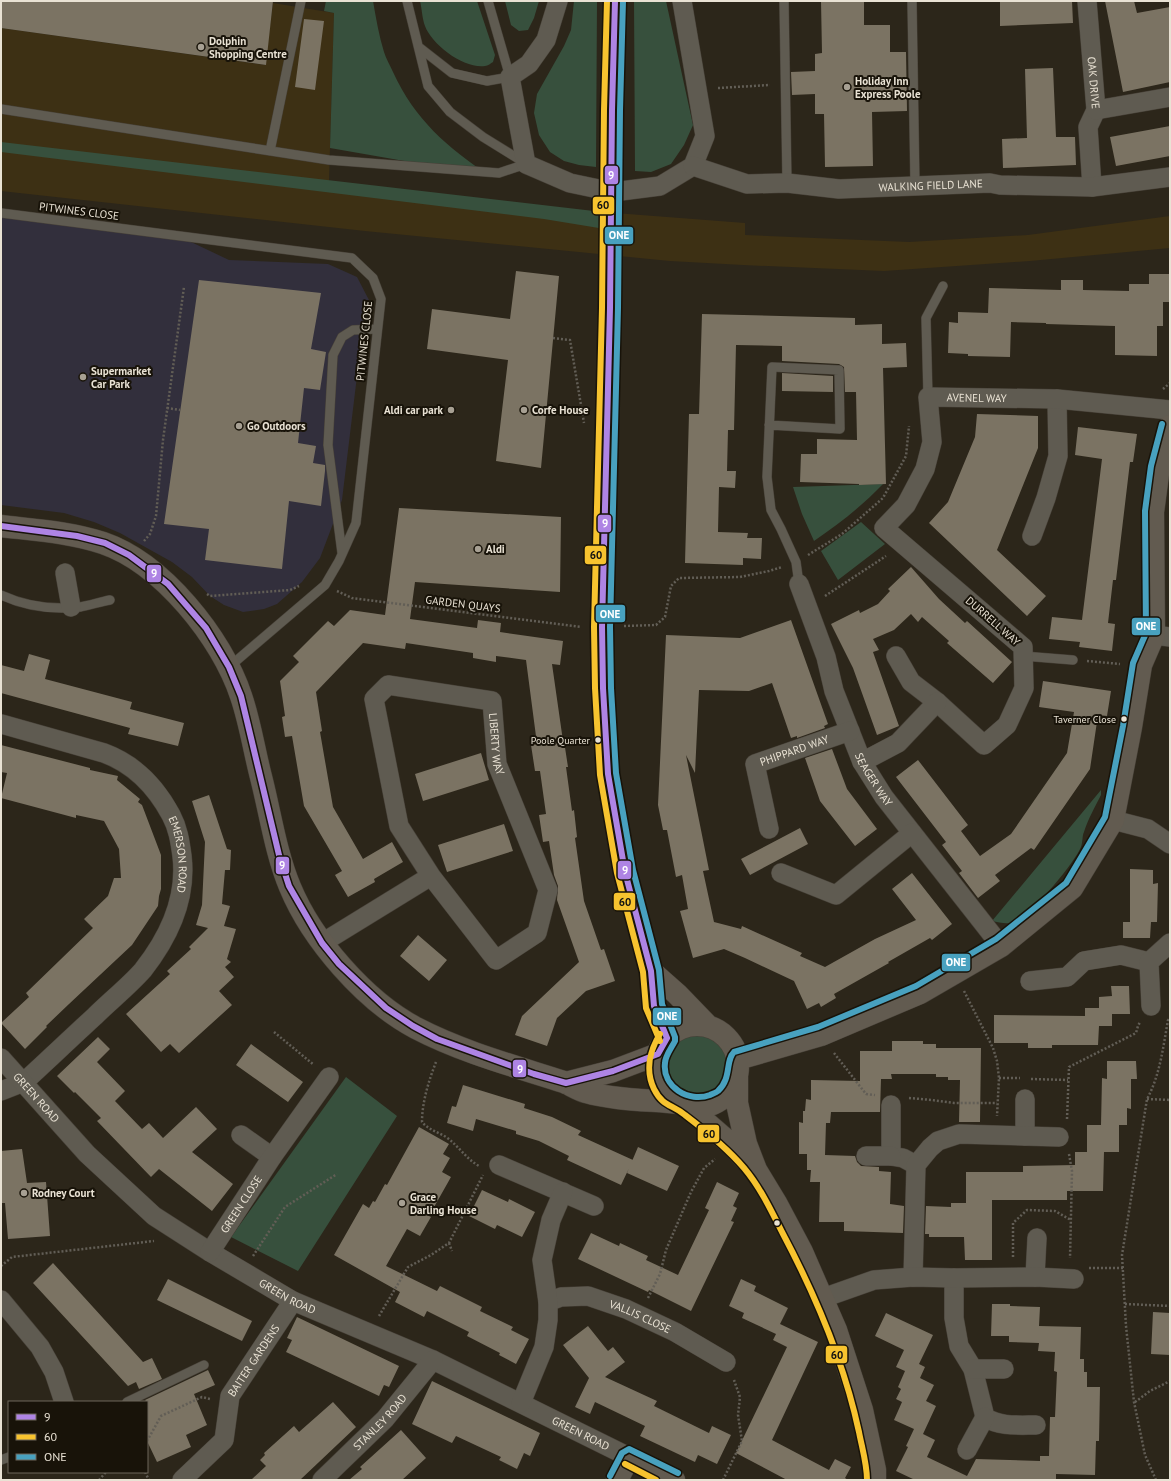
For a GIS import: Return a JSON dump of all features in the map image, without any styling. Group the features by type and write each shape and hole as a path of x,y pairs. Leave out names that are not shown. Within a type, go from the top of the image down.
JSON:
{"street":[{"path":"558,1 546,40 529,64 510,77 526,164 570,183 613,192 660,186 693,166 705,136 682,1"},
{"path":"615,1 612,110 610,308 602,627 603,688 608,774 625,872 651,971 654,1006 662,1046 657,1073 660,1082 664,1090 671,1098 683,1104 732,1145 756,1170"},
{"name":"OAK DRIVE","path":"1087,1 1096,110 1088,127 1092,187"},
{"path":"1096,110 1170,97"},
{"name":"WALKING FIELD LANE","path":"693,166 747,184 787,183 839,189 990,183 1000,185 1092,187 1170,177"},
{"name":"AVENEL WAY","path":"928,398 1057,399 1170,410"},
{"name":"DURRELL WAY","path":"896,656 912,682 937,702 984,746 1007,725 1024,688 1023,647 884,528 906,504 925,469 932,442 928,398"},
{"path":"1032,536 1046,498 1058,456 1057,399"},
{"path":"738,1068 920,993 1001,946 1072,888 1113,820 1141,665 1162,636 1153,512 1159,467 1170,426"},
{"path":"1,526 77,536 105,544 129,555 168,584 206,628 229,667 241,696 279,855 289,886 322,943 339,964 386,1008 413,1026 445,1041 534,1074 566,1083 586,1092 611,1097 683,1104 698,1107 708,1105 718,1101 733,1087 738,1068"},
{"path":"65,574 71,607"},
{"name":"SEAGER WAY","path":"799,584 826,657 834,691 862,762 884,797 1001,946"},
{"name":"LIBERTY WAY","path":"388,685 492,701 497,764 548,890 537,934 496,960 431,876 400,826 374,699 388,685"},
{"path":"862,762 898,743 937,702"},
{"name":"EMERSON ROAD","path":"1,724 104,753 115,757 135,770 162,800 174,822 179,834 183,865 182,883 176,913 164,939 153,956 142,971 24,1082"},
{"name":"PHIPPARD WAY","path":"769,830 755,764 850,731"},
{"path":"1113,820 1148,829 1170,844"},
{"path":"781,873 836,896 912,833"},
{"path":"322,943 431,876"},
{"path":"1152,1006 1150,962 1170,942"},
{"path":"1030,981 1067,977 1084,961 1121,955 1150,962"},
{"path":"651,971 677,994 708,1026"},
{"path":"566,1083 613,1071 662,1046 675,1031 685,1027 700,1024 708,1026 728,1038 734,1048 738,1068 737,1103 746,1144 756,1170 776,1203 802,1252 823,1298 847,1362 862,1410 875,1470 875,1480"},
{"name":"GREEN ROAD","path":"1,1058 87,1154 154,1216 167,1225 292,1301 434,1360 629,1457"},
{"name":"GREEN CLOSE","path":"210,1252 272,1157 329,1077"},
{"path":"1,1091 24,1082"},
{"path":"1025,1099 1026,1136"},
{"path":"891,1101 891,1156"},
{"path":"913,1277 916,1165 930,1148 938,1141 959,1134 1063,1138"},
{"path":"241,1135 272,1157"},
{"path":"866,1156 891,1156 903,1158 916,1165"},
{"path":"499,1165 594,1206"},
{"path":"521,1403 544,1347 548,1320 548,1302 542,1260 551,1220 562,1192"},
{"path":"1035,1278 1037,1238"},
{"path":"823,1298 874,1280 913,1277 1074,1279"},
{"path":"954,1278 954,1318 959,1346 973,1369 985,1417 989,1420 1002,1424 1036,1425"},
{"name":"VALLIS CLOSE","path":"548,1302 561,1297 588,1296 626,1309 675,1332 726,1362"},
{"path":"1,1300 40,1347 54,1372 64,1401"},
{"name":"BAITER GARDENS","path":"182,1480 224,1440 230,1396 292,1301"},
{"name":"STANLEY ROAD","path":"322,1480 385,1419 434,1360"},
{"path":"973,1369 1004,1369"},
{"path":"967,1450 985,1417"},
{"path":"617,1480 629,1457 674,1480"}],"lane":[{"path":"270,151 301,1"},
{"path":"407,1 420,48 428,86 450,112 526,164"},
{"path":"420,48 452,73 487,81 510,77 488,1"},
{"path":"784,1 787,183"},
{"path":"912,1 915,186"},
{"path":"1,109 329,160 499,173 526,164"},
{"name":"PITWINES CLOSE","path":"1,213 352,258 373,278 381,299 356,523 343,554 325,585 229,667"},
{"path":"928,398 926,318 943,286"},
{"path":"343,554 328,445 333,355 342,337 353,330 378,329"},
{"path":"769,425 840,429 839,370 772,367 769,425 767,477 771,510 781,528 796,562 799,584"},
{"path":"1,595 17,602 38,606 71,607 110,600"},
{"path":"1023,656 1073,660"},
{"path":"129,1401 204,1365"}],"path":[{"path":"718,96 717,88 785,84"},
{"path":"141,545 150,534 156,516 167,408 184,287"},
{"path":"553,338 570,340 586,432 607,431"},
{"path":"1160,391 1170,383"},
{"path":"167,408 180,410"},
{"name":"GARDEN QUAYS","path":"203,592 210,596 290,590 303,584 313,574 325,585 352,598 578,627 656,625 665,617 671,586 679,578 740,577 769,571 796,562 842,534 883,498 906,456 909,419"},
{"path":"807,607 903,544"},
{"path":"1073,660 1141,665"},
{"path":"955,973 993,1048 997,1061 999,1078 996,1135"},
{"path":"1074,1279 1070,1264 1072,1171 1063,1138 1068,1068 1136,1032 1138,1026 1152,1006 1168,1020 1163,1052 1154,1085 1147,1099 1122,1255 1134,1402 1145,1455 1156,1480"},
{"path":"274,1032 329,1077"},
{"path":"821,1035 866,1094 891,1101 932,1100 954,1103 997,1103"},
{"path":"369,1333 408,1267 431,1255 449,1243 485,1169 470,1161 446,1137 425,1126 422,1122 423,1109 430,1076 445,1041"},
{"path":"999,1078 1022,1078"},
{"path":"1030,1079 1068,1080"},
{"path":"1147,1099 1170,1100"},
{"path":"639,1315 660,1274 666,1250 691,1192 704,1168 732,1145"},
{"path":"243,1271 285,1207 337,1174"},
{"path":"1,1266 12,1257 154,1241 167,1225"},
{"path":"449,1243 452,1251"},
{"path":"1074,1279 1084,1268 1123,1268"},
{"path":"1125,1304 1170,1306"},
{"path":"723,1480 742,1440 738,1415 740,1396 726,1362"},
{"path":"1134,1402 1150,1391 1170,1381"},
{"path":"148,1439 161,1416 202,1396 229,1406"}],"shaded area":[{"path":"273,3 334,13 329,181 589,211 745,223 745,235 909,242 1028,235 1170,216 1170,248 1030,261 884,271 743,265 670,261 365,231 1,191 1,28 265,65"},
{"path":"1,217 189,241 229,260 328,264 357,277 370,302 365,310 342,500 320,558 302,582 277,604 264,609 243,612 224,605 210,596 192,577 172,562 120,533 94,522 64,513 1,505"}],"green space":[{"path":"326,1 373,1 385,55 411,104 446,143 490,176 330,148 334,13 324,11"},
{"path":"420,1 477,1 495,55 493,62 485,66 468,64 459,60 442,48 434,41 425,26"},
{"path":"505,1 539,1 534,18 528,30 519,31 511,25"},
{"path":"574,1 597,1 596,167 564,161 550,152 539,135 534,113 537,94 564,46 571,30"},
{"path":"634,1 666,1 693,125 684,145 671,164 651,172 635,171"},
{"path":"1,142 611,213 611,230 544,219 1,152"},
{"path":"883,484 867,500 814,541 802,514 793,487"},
{"path":"861,522 885,544 838,580 821,551"},
{"path":"1101,790 1101,795 1083,834 1081,847 1061,877 1029,911 1019,919 1011,923 992,921"},
{"path":"697,1034 714,1039 719,1043 723,1048 728,1065 723,1082 719,1087 714,1091 697,1096 680,1091 675,1087 671,1082 666,1065 671,1048 675,1043 680,1039"},
{"path":"346,1077 397,1116 298,1271 231,1237"}],"building":[{"name":"Dolphin Shopping Centre","path":"1,1 273,1 266,65 1,28"},
{"name":"Holiday Inn Express Poole","path":"821,1 864,1 864,25 890,25 890,52 906,52 907,111 872,112 873,166 825,167 824,114 815,114 815,94 792,95 791,72 815,71 815,54 822,53"},
{"path":"1000,1 1072,1 1073,23 1000,26"},
{"path":"1105,1 1134,1 1137,13 1170,7 1170,82 1123,92"},
{"path":"304,19 324,21 315,90 295,87"},
{"path":"1053,68 1056,137 1075,137 1076,165 1003,168 1002,139 1027,138 1025,69"},
{"path":"1170,126 1170,156 1116,166 1110,137"},
{"name":"Corfe House","path":"516,271 559,276 541,468 496,461 508,360 427,349 432,309 510,319"},
{"path":"1149,274 1170,274 1170,302 1163,302 1163,326 1157,326 1157,356 1115,355 1115,326 1011,322 1010,357 968,356 968,354 948,353 949,322 958,323 958,312 988,313 989,288 1061,290 1061,280 1083,280 1083,290 1129,291 1129,284 1149,284"},
{"name":"Go Outdoors","path":"199,280 321,293 311,349 326,352 320,390 304,388 298,443 316,446 313,463 325,465 321,506 289,501 282,569 205,560 209,529 164,524"},
{"path":"702,314 855,318 855,325 882,324 882,344 906,343 907,367 883,368 886,484 859,485 800,482 801,454 817,454 817,439 857,440 856,392 845,392 844,367 839,364 782,361 782,346 736,345 734,430 728,430 727,471 736,471 735,488 719,487 718,532 748,533 747,538 762,538 761,559 743,558 743,565 685,563 689,414 699,414"},
{"path":"782,373 833,376 833,392 782,391"},
{"path":"977,414 1038,416 1038,448 997,550 1046,596 1027,616 929,523 948,502 975,437"},
{"path":"1078,427 1137,434 1133,462 1130,462 1116,580 1113,580 1108,623 1115,624 1112,651 1079,647 1080,642 1049,639 1052,617 1082,620 1102,459 1075,455"},
{"path":"399,508 561,517 560,592 415,582 410,619 477,628 478,620 501,623 500,632 563,641 560,665 552,664 568,767 566,767 572,811 574,810 577,837 575,838 584,901 601,950 604,949 615,981 586,991 557,1018 547,1046 515,1035 522,1016 579,962 557,900 558,886 554,875 549,841 543,842 539,815 546,814 540,771 535,771 531,745 537,744 526,660 496,656 496,662 473,658 473,653 406,643 405,649 363,643 316,692 322,731 320,732 333,807 363,859 392,842 403,862 374,879 375,882 348,897 335,875 342,871 304,806 292,736 285,737 282,717 285,716 280,681 299,662 293,656 328,621 334,626 350,610 385,615"},
{"path":"911,567 939,599 965,623 967,621 1012,662 993,683 947,643 949,641 922,617 918,622 911,614 894,630 873,639 879,650 873,652 899,726 877,735 853,668 831,624 859,610 860,613 878,604 890,591 888,589"},
{"path":"791,620 828,724 824,726 825,728 797,738 797,736 791,738 772,683 749,691 699,690 695,773 686,755 709,870 703,871 714,922 741,929 742,926 802,953 800,956 825,967 875,939 916,920 892,889 912,873 952,924 932,940 930,938 834,994 836,998 821,1007 819,1003 807,1009 794,981 745,958 724,949 693,958 680,911 688,909 682,875 676,877 667,830 663,830 658,805 666,635 740,638"},
{"path":"29,654 50,660 45,679 132,702 130,709 184,723 178,746 128,734 130,728 1,693 1,665 24,671"},
{"path":"1043,681 1111,691 1107,716 1098,715 1090,769 1034,850 1031,848 995,875 1000,881 978,898 959,873 962,871 942,845 946,842 896,777 918,760 968,825 961,831 980,856 1011,834 1067,753 1074,712 1039,707"},
{"path":"1,745 90,768 90,770 118,776 117,780 140,799 138,802 142,805 161,855 161,889 158,906 132,945 46,1026 47,1027 25,1049 1,1023 29,997 26,993 93,928 84,919 108,896 114,878 121,878 119,849 104,821 76,815 76,818 1,798 7,773 1,772"},
{"path":"832,749 847,789 877,829 855,846 820,801 805,758"},
{"path":"481,753 489,780 423,801 415,774"},
{"path":"209,795 227,849 231,850 230,870 225,870 222,904 230,906 224,926 236,929 227,959 231,962 225,967 234,977 219,991 232,1005 179,1053 170,1044 161,1052 126,1014 170,974 167,971 191,949 189,947 208,928 196,925 202,905 205,842 192,801"},
{"path":"504,824 513,851 447,872 438,845"},
{"path":"800,828 808,844 750,875 741,859"},
{"path":"1130,869 1153,870 1153,884 1158,883 1157,922 1151,922 1150,938 1123,938 1123,922 1130,922"},
{"path":"418,935 447,960 429,981 400,956"},
{"path":"1111,986 1129,986 1130,1014 1112,1014 1112,1026 1099,1026 1098,1045 1052,1045 1052,1048 1028,1048 1028,1043 994,1043 994,1015 1085,1016 1085,1008 1099,1008 1099,997 1112,996"},
{"path":"98,1037 110,1049 97,1062 125,1091 115,1101 142,1129 149,1123 163,1138 196,1107 217,1129 192,1152 233,1184 212,1211 159,1169 151,1177 97,1121 101,1118 57,1076"},
{"path":"892,1041 923,1041 923,1044 936,1044 936,1048 981,1048 980,1122 959,1122 960,1080 948,1080 948,1077 936,1077 936,1074 891,1074 892,1079 881,1079 880,1112 831,1112 830,1123 826,1123 825,1155 855,1156 857,1162 861,1166 879,1167 879,1171 891,1172 890,1204 904,1206 903,1233 844,1231 844,1222 819,1222 820,1182 810,1182 811,1170 807,1170 807,1154 799,1154 799,1122 803,1123 803,1111 805,1111 806,1099 811,1100 811,1080 860,1081 860,1051 892,1051"},
{"path":"251,1044 303,1082 288,1102 236,1065"},
{"path":"1107,1061 1136,1061 1137,1079 1131,1079 1131,1109 1127,1108 1127,1125 1119,1125 1119,1152 1104,1152 1103,1191 1067,1191 1067,1200 992,1200 992,1260 965,1260 964,1237 929,1237 929,1234 925,1234 926,1206 951,1207 951,1203 966,1203 966,1172 1023,1172 1023,1166 1075,1165 1075,1152 1087,1152 1087,1125 1101,1125 1102,1078 1107,1079"},
{"path":"463,1085 525,1104 524,1108 552,1117 581,1131 578,1135 633,1160 621,1185 567,1160 569,1156 539,1141 516,1134 516,1131 476,1119 473,1131 447,1123 452,1106 456,1107"},
{"name":"Grace Darling House","path":"419,1127 449,1144 443,1154 450,1158 442,1172 451,1177 429,1216 431,1217 420,1236 407,1229 386,1266 437,1291 440,1286 482,1307 480,1311 513,1327 511,1330 529,1339 516,1364 499,1355 500,1353 467,1336 469,1332 427,1311 424,1317 395,1302 400,1292 334,1255 363,1204 369,1208 373,1201 375,1202 385,1184 387,1185"},
{"path":"638,1147 679,1166 667,1191 627,1173"},
{"name":"Rodney Court","path":"22,1149 27,1183 46,1182 50,1236 8,1239 5,1203 1,1203 1,1151"},
{"path":"717,1182 739,1193 733,1206 737,1208 731,1221 734,1222 691,1311 649,1290 648,1292 578,1259 591,1233 619,1246 620,1243 648,1256 646,1260 678,1275 709,1210 705,1208"},
{"path":"482,1190 508,1202 509,1199 535,1212 522,1237 497,1225 495,1229 469,1216"},
{"path":"53,1263 143,1362 152,1358 162,1379 139,1389 136,1382 128,1386 33,1283"},
{"path":"168,1279 252,1321 242,1341 157,1300"},
{"path":"741,1279 756,1286 754,1291 788,1308 780,1324 818,1342 772,1440 829,1470 835,1459 851,1467 845,1478 848,1480 787,1480 736,1453 787,1347 773,1340 776,1334 742,1318 744,1313 729,1306"},
{"path":"992,1304 1040,1307 1039,1326 1081,1327 1080,1359 1084,1359 1084,1372 1087,1372 1087,1387 1100,1387 1099,1441 1096,1441 1095,1475 1056,1474 1056,1480 915,1480 896,1471 908,1447 906,1446 914,1429 894,1420 902,1402 896,1399 901,1389 898,1387 905,1371 896,1367 904,1350 875,1336 886,1313 933,1335 919,1364 925,1367 920,1378 934,1385 926,1401 936,1406 923,1434 935,1440 927,1457 967,1476 976,1459 1040,1461 1040,1456 1049,1456 1050,1417 1055,1417 1057,1372 1054,1371 1055,1352 1038,1351 1039,1343 1009,1342 1009,1336 991,1336"},
{"path":"1153,1312 1170,1313 1170,1355 1151,1354"},
{"path":"297,1317 399,1366 389,1387 384,1385 379,1396 286,1352 292,1340 287,1338"},
{"path":"588,1326 608,1351 613,1347 625,1362 605,1377 657,1401 654,1406 709,1433 712,1426 731,1435 717,1464 698,1455 695,1462 640,1436 645,1426 595,1402 590,1414 575,1407 589,1378 563,1345"},
{"path":"208,1370 215,1385 194,1394 207,1425 186,1435 191,1447 157,1462 148,1443 148,1401 145,1400"},
{"path":"432,1381 540,1433 530,1456 524,1453 517,1469 499,1460 501,1457 456,1436 452,1443 412,1424"},
{"path":"333,1402 356,1427 300,1480 251,1480 266,1466 260,1460 265,1455 264,1453 294,1426 299,1432"},
{"path":"401,1430 426,1458 402,1480 349,1480 362,1469 360,1467"}],"transit line":[{"name":"60","path":"607,1 604,110 602,308 594,627 595,688 600,775 617,873 643,972 646,1008 660,1041"},
{"name":"9","path":"615,1 612,110 610,308 602,627 603,688 608,774 625,872 651,971 654,1006 667,1038"},
{"name":"ONE","path":"623,1 620,110 618,308 610,627 611,688 616,773 633,870 659,970 662,1004 675,1037 675,1041 665,1060 665,1072 672,1086 678,1091 694,1097 710,1095 718,1091 725,1081 731,1056 734,1052 818,1027 916,986 996,939 1066,883 1105,817 1123,726 1133,663 1146,633 1145,511 1151,466 1162,424"},
{"name":"9","path":"1,526 77,536 105,543 129,555 168,584 206,628 229,667 241,696 279,855 289,886 322,943 339,964 386,1008 413,1026 437,1039 534,1074 566,1083 613,1071 658,1054 667,1038"},
{"name":"60","path":"660,1034 651,1053 649,1067 651,1082 657,1095 664,1102 680,1111 708,1134 731,1154 744,1168 765,1199 806,1280 828,1330 853,1406 865,1462 867,1480"},
{"name":"ONE","path":"610,1476 622,1453 629,1449 678,1473"},
{"name":"60","path":"625,1464 656,1480"}],"place":[{"name":"Dolphin Shopping Centre","path":"201,47"},
{"name":"Holiday Inn Express Poole","path":"847,87"},
{"name":"Supermarket Car Park","path":"83,377"},
{"name":"Aldi car park","path":"451,410"},
{"name":"Corfe House","path":"524,410"},
{"name":"Go Outdoors","path":"239,426"},
{"name":"Aldi","path":"478,549"},
{"name":"Taverner Close","path":"1124,719"},
{"name":"Poole Quarter","path":"598,740"},
{"name":"Rodney Court","path":"24,1193"},
{"name":"Grace Darling House","path":"402,1203"}]}
